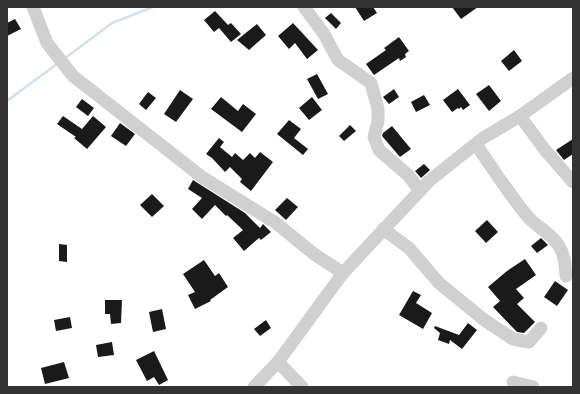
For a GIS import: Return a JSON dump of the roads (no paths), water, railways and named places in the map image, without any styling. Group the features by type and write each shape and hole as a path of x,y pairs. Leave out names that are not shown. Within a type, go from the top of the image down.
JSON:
{"street":[{"path":"33,7 47,43 72,76 202,177 276,223 314,254 342,272"},
{"path":"304,7 324,34 338,60 371,83 378,109 378,121 374,137 380,150 408,175 420,191"},
{"path":"254,387 278,362 342,272 429,181 476,144 520,116 573,78"},
{"path":"520,116 545,150 573,182"},
{"path":"476,144 529,218 550,235 559,245 564,256 566,276"},
{"path":"383,229 409,248 439,283 483,319 513,339 529,342 541,328"},
{"path":"278,362 302,387"},
{"path":"513,382 533,387"}],"waterway":[{"path":"64,59 112,23 153,7"},
{"path":"7,101 58,63"}]}
